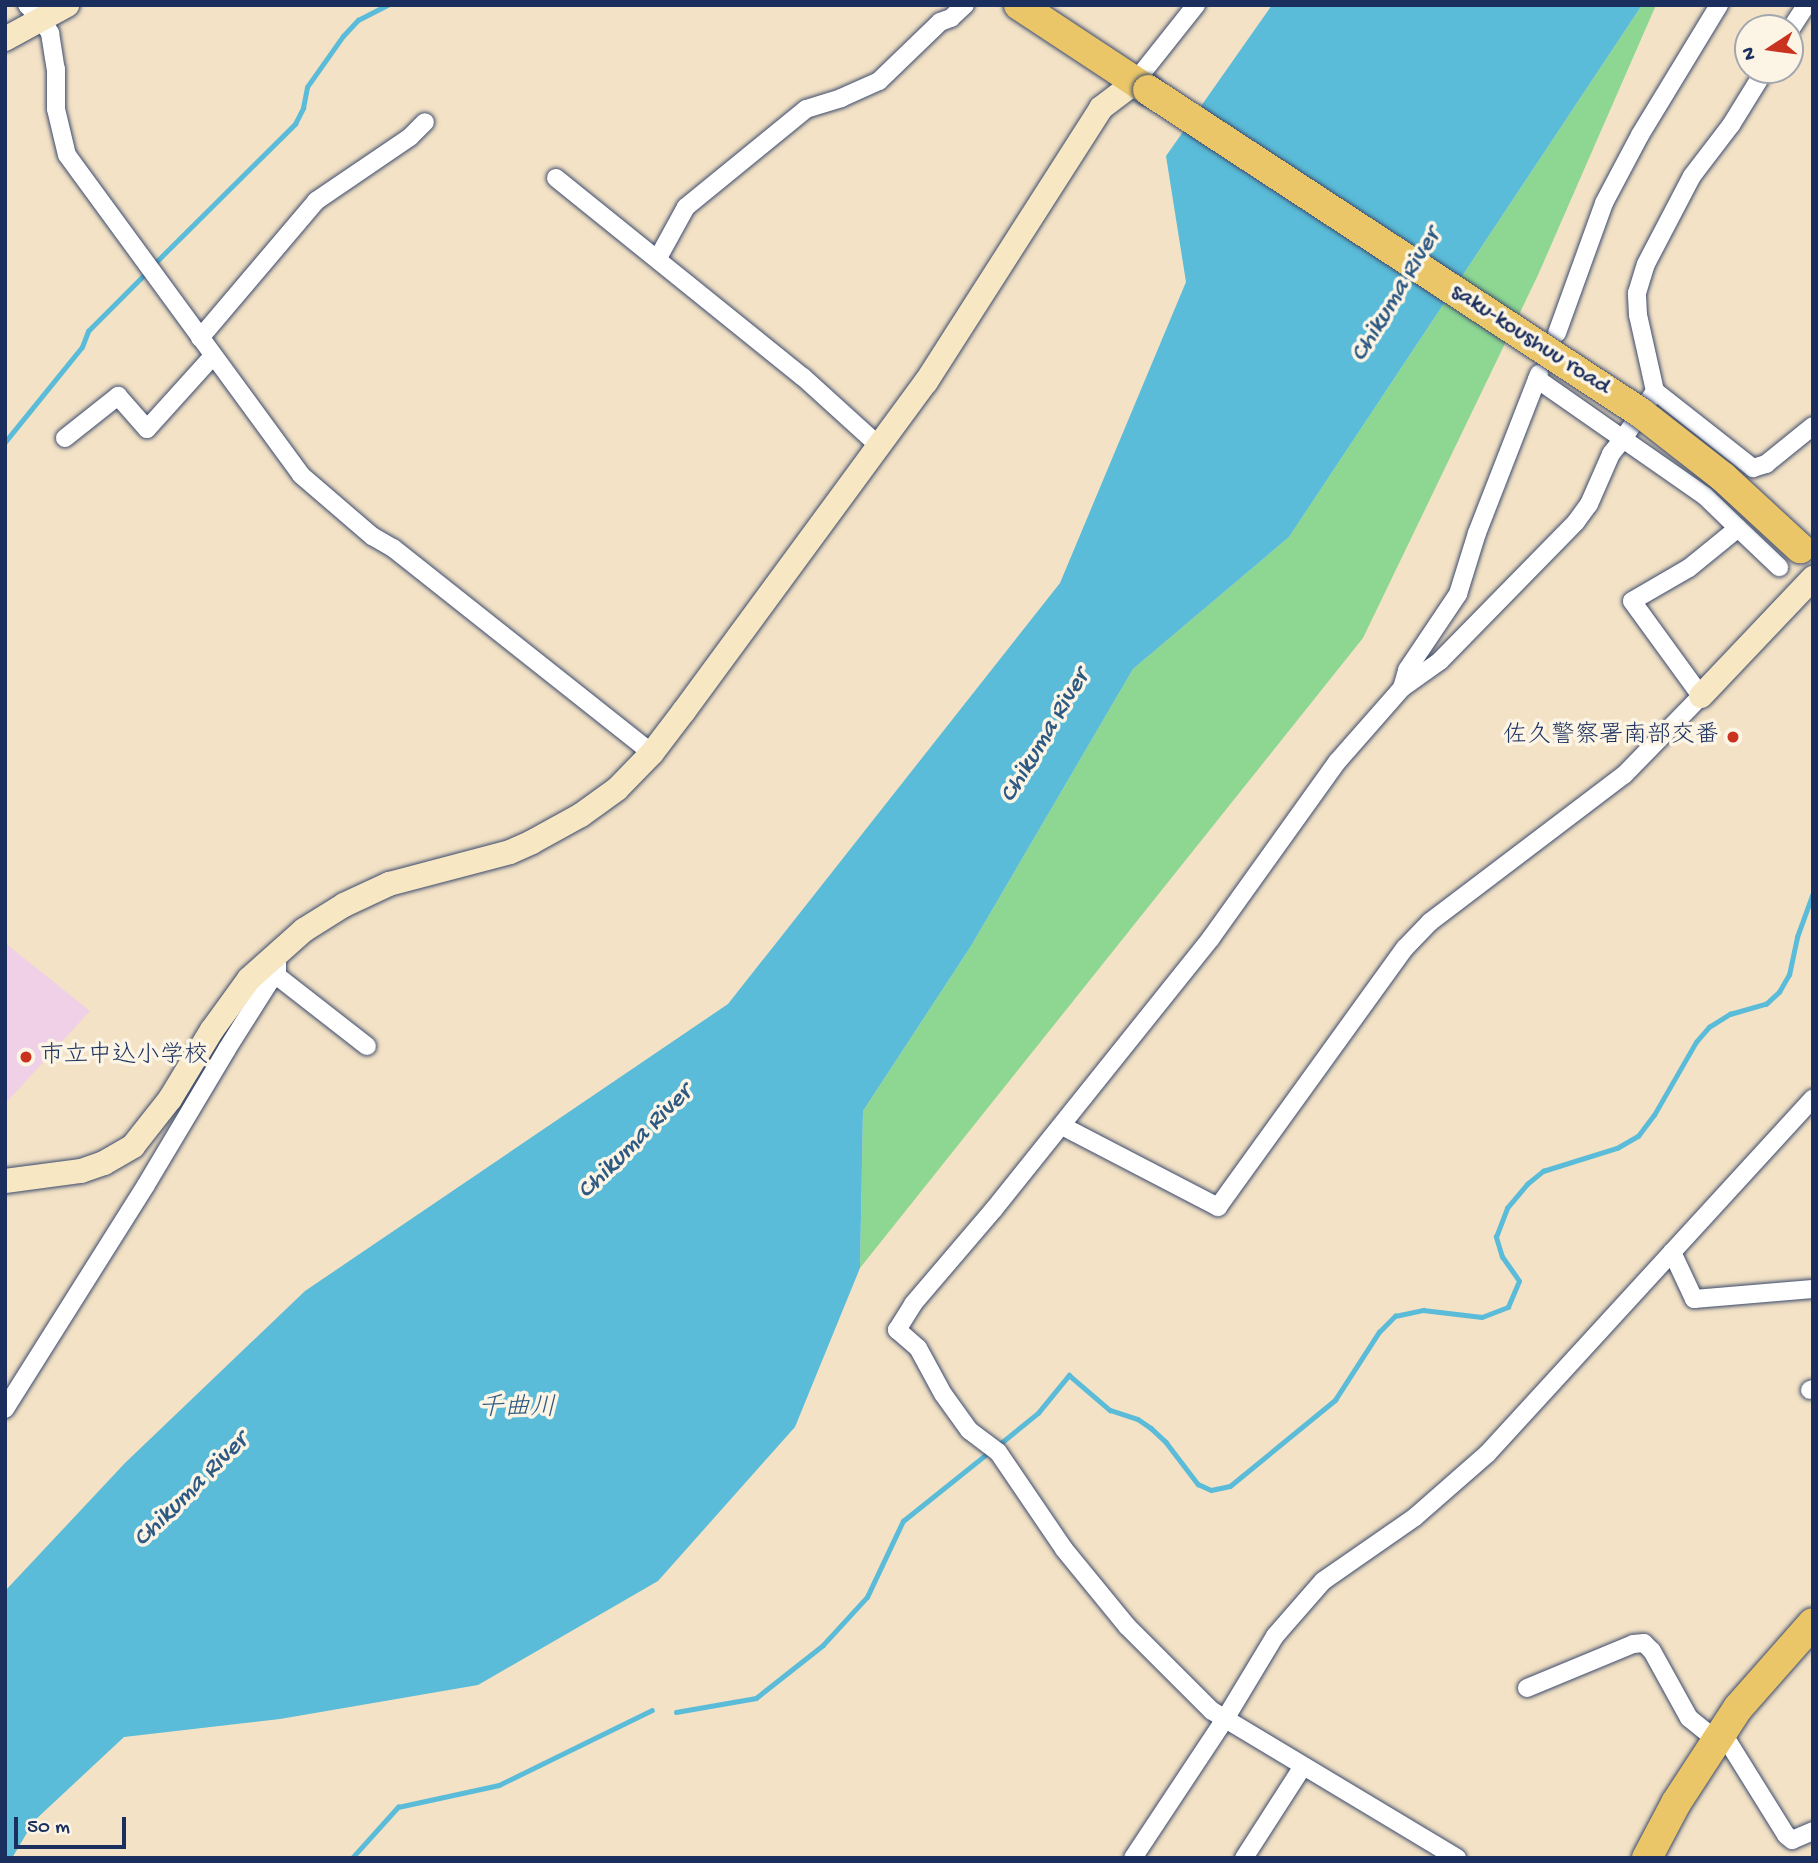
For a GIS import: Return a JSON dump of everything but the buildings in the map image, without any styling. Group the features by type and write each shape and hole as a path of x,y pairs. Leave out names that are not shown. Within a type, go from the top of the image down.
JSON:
{"highway":[{"name":"saku-koushuu road","path":"1019,5 1641,413 1723,478 1797,558"},
{"path":"1647,1858 1676,1803 1738,1708 1813,1623"}],"street":[{"path":"5,39 34,12 67,5"},
{"path":"5,1181 81,1171 104,1163 133,1146 170,1099 224,1011 249,979 277,964 314,924 368,893 418,875 510,852 559,828 617,789 652,752 878,445 977,305 1068,155 1101,108 1141,86 1196,5"},
{"path":"1557,333 1604,203 1640,135 1719,5"},
{"path":"658,258 686,207 806,109 841,99 879,81 940,22 951,18 960,7"},
{"path":"34,12 50,33 56,109 63,145 77,171 316,490 652,752"},
{"path":"1756,84 1731,125 1692,176 1646,264 1637,293 1638,315 1655,391 1753,468 1766,464 1813,426"},
{"path":"200,338 316,201 410,137 425,122"},
{"path":"556,178 803,377 878,445"},
{"path":"65,438 118,396 147,429 213,356"},
{"path":"1402,688 1407,670 1458,594 1477,533 1538,376 1706,496 1738,528 1797,558"},
{"path":"1457,1858 1212,1711 1127,1626 1064,1549 991,1447 969,1430 952,1409 918,1348 897,1330 913,1304 1062,1126 1211,938 1337,762 1402,688 1440,661 1576,522 1589,504 1611,454 1655,391"},
{"path":"1701,696 1632,601 1689,568 1738,528"},
{"path":"1062,1126 1218,1207 1405,948 1430,922 1623,775 1813,578"},
{"path":"277,964 368,1046"},
{"path":"5,1409 146,1185 270,981 277,964"},
{"path":"1133,1858 1225,1719 1275,1636 1322,1581 1415,1517 1488,1453 1813,1098"},
{"path":"1672,1252 1694,1299 1813,1289"},
{"path":"1527,1688 1633,1644 1644,1643 1652,1651 1689,1718 1719,1736 1786,1835 1792,1840 1813,1831"},
{"path":"1244,1858 1303,1766"}],"shaded area":[{"name":"市立中込小学校","path":"5,943 90,1011 5,1104"}],"green space":[{"path":"1642,5 1656,5 1538,275 1363,638 860,1268 863,1111 971,946 1133,669 1289,537"}],"water":[{"name":"千曲川","path":"1272,5 1642,5 1289,537 1133,669 971,946 863,1111 860,1268 795,1427 658,1581 478,1685 280,1719 124,1737 34,1821 12,1858 5,1858 5,1591 125,1463 305,1291 728,1004 1060,583 1186,282 1166,156"}],"waterway":[{"path":"154,264 295,124 303,108 307,87 343,36 358,20 388,5"},
{"path":"5,442 82,347 88,331 148,271"},
{"path":"996,1447 1038,1413 1069,1375 1110,1410 1138,1419 1151,1428 1166,1442 1198,1484 1211,1490 1230,1486 1335,1400 1379,1332 1395,1316 1423,1310 1482,1317 1508,1307 1519,1281 1502,1257 1496,1237 1507,1208 1527,1184 1543,1171 1617,1148 1638,1136 1654,1115 1696,1042 1709,1027 1730,1014 1766,1004 1779,992 1789,975 1797,937 1813,893"},
{"path":"676,1712 756,1698 823,1645 867,1597 903,1521 989,1452"},
{"path":"352,1858 398,1807 499,1785 652,1710"}],"place":[{"name":"佐久警察署南部交番","path":"1733,737"},
{"name":"市立中込小学校","path":"26,1057"}],"water label":[{"name":"Chikuma River","path":"1397,296"},
{"name":"Chikuma River","path":"1046,737"},
{"name":"Chikuma River","path":"636,1143"},
{"name":"Chikuma River","path":"192,1491"}]}
